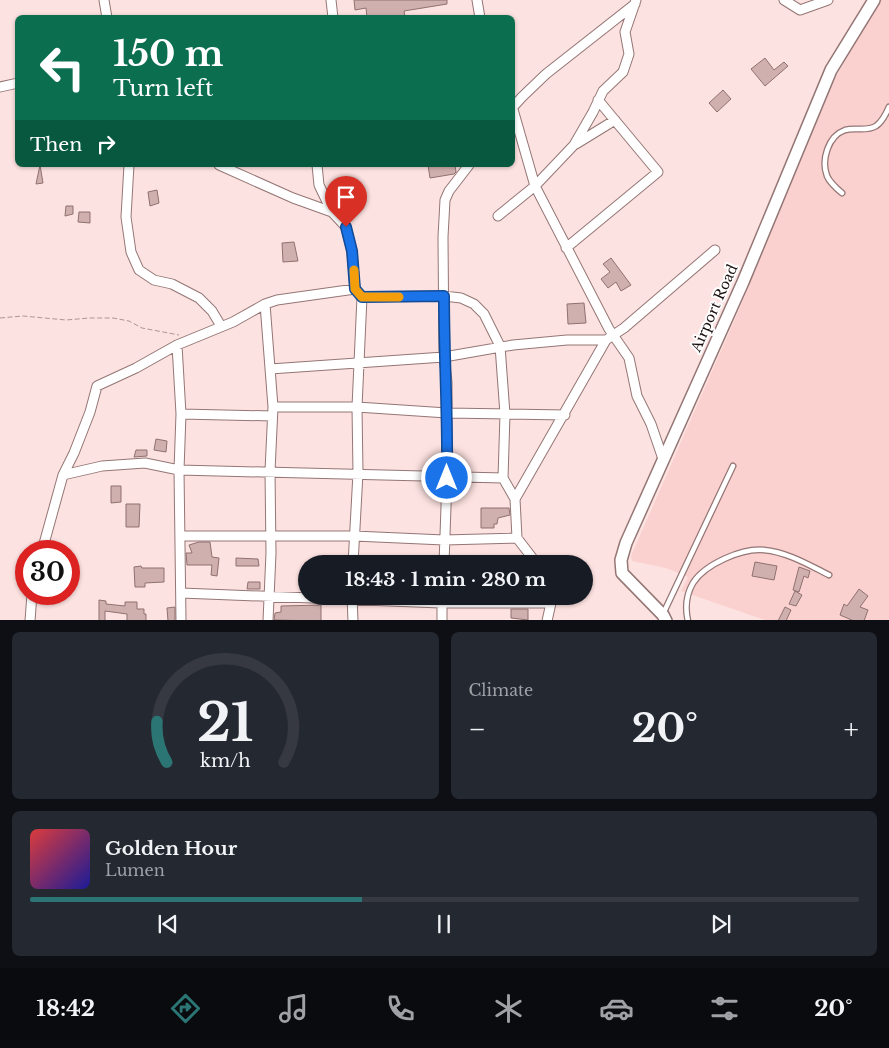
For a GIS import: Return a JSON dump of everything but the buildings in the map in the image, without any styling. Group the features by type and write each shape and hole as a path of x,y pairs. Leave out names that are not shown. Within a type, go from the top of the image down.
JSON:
{"street":[{"path":"104,0 106,15"},
{"path":"331,0 333,15"},
{"path":"477,0 480,15"},
{"path":"784,0 800,10 828,0"},
{"name":"Airport Road","path":"664,618 622,573 621,560 638,515 742,282 831,70 874,0"},
{"path":"498,216 535,186 574,145 603,91 623,72 629,54 625,32 636,1"},
{"path":"515,105 546,74 636,1"},
{"path":"0,88 15,84"},
{"path":"566,248 658,172 598,100"},
{"path":"515,114 535,186 610,338 629,358 637,396 651,424 664,459"},
{"path":"574,145 614,120"},
{"path":"129,167 126,216 131,252 138,270 154,280 172,284 199,298 212,311 221,326"},
{"path":"223,167 293,198 332,212"},
{"path":"317,167 319,185 332,212 346,227 352,251 355,289 362,297 357,407 358,474 353,555"},
{"path":"444,555 448,413 444,357 443,237 445,200 449,191 467,167"},
{"path":"515,499 610,338 715,250"},
{"path":"45,540 63,475 74,454 97,386 136,368 177,345 233,322 265,304 276,300 355,289"},
{"path":"362,297 444,296 460,298 474,304 484,314 500,346 505,414 503,478 515,499 517,538 530,555"},
{"path":"265,304 273,412 270,471 271,553 268,620"},
{"path":"270,370 444,357 500,346 610,338"},
{"path":"177,345 181,414 179,470 181,620"},
{"path":"181,414 273,412 357,407 448,413 565,415"},
{"path":"63,475 102,466 145,463 179,470 503,478"},
{"path":"180,536 354,536 444,540 517,538"},
{"path":"181,593 298,597"},
{"path":"30,620 31,605"},
{"path":"352,605 353,620"},
{"path":"442,605 442,620"},
{"path":"547,620 549,605"}],"lane":[{"path":"842,194 833,186 827,175 825,158 830,143 845,130 865,130 876,126 884,118 889,107"},
{"path":"664,618 733,466"},
{"path":"688,620 686,604 692,584 703,573 732,555 762,550 778,552 829,575"}],"path":[{"path":"0,318 23,316 66,320 114,318 129,321 142,328 194,338"}],"shaded area":[{"path":"879,0 889,0 889,620 765,620 681,591 688,577 666,568 632,561 631,556 738,312 835,79"}],"slow traffic":[{"path":"354,270 355,289 362,297 399,297"}],"route":[{"path":"346,227 352,251 355,289 362,297 444,296 444,357 448,413 447,478"}]}
